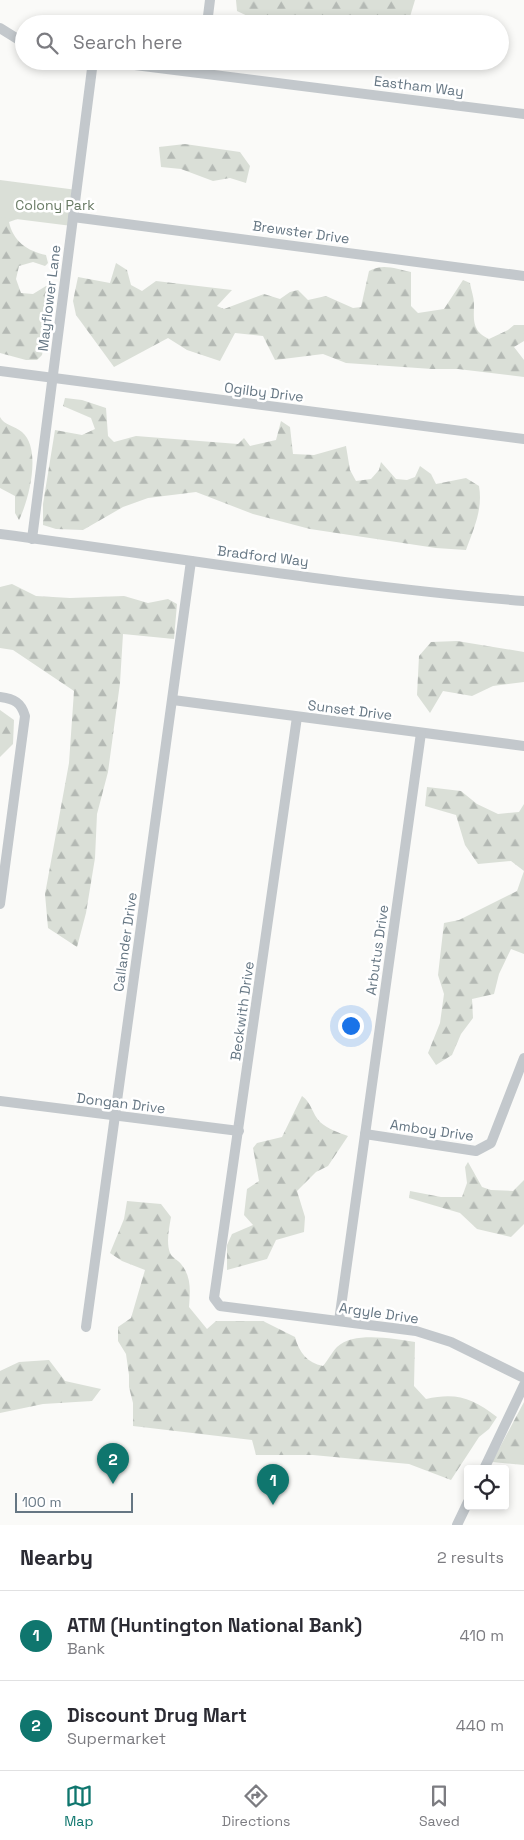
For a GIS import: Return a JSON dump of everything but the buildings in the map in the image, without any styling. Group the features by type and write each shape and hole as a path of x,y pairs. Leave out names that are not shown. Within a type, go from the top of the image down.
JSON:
{"street":[{"path":"208,15 210,0"},
{"path":"0,28 15,37"},
{"name":"Mayflower Lane","path":"32,539 92,70"},
{"name":"Eastham Way","path":"182,70 524,114"},
{"name":"Brewster Drive","path":"73,217 524,276"},
{"name":"Ogilby Drive","path":"0,371 524,439"},
{"name":"Bradford Way","path":"0,534 462,596 524,601"},
{"name":"Callander Drive","path":"86,1327 191,561"},
{"path":"0,904 25,716 17,701 4,697"},
{"name":"Sunset Drive","path":"173,700 524,746"},
{"name":"Beckwith Drive","path":"220,1306 214,1298 214,1293 239,1131 297,717"},
{"name":"Arbutus Drive","path":"339,1321 420,732"},
{"name":"Amboy Drive","path":"364,1134 476,1151 486,1147 496,1133 524,1058"},
{"name":"Dongan Drive","path":"0,1102 239,1131"},
{"name":"Argyle Drive","path":"220,1306 400,1328 434,1336 524,1378"},
{"path":"486,1465 524,1385"},
{"path":"456,1525 464,1510"}],"green space":[{"path":"236,0 415,0 410,15 245,15 237,11"},
{"path":"185,144 240,152 250,166 246,183 230,178 213,181 181,169 161,167 159,147"},
{"name":"Colony Park","path":"0,180 77,190 72,226 0,217"},
{"path":"0,202 23,217 9,222 17,240 27,248 46,255 48,263 45,266 33,262 19,266 16,279 21,293 33,294 46,286 49,288 50,309 42,355 37,360 26,360 0,353"},
{"path":"116,263 127,270 131,285 142,291 156,281 232,290 217,306 224,309 264,294 280,299 290,292 298,290 308,300 326,296 353,308 361,307 369,271 384,267 411,272 411,306 418,313 444,309 463,280 470,283 474,301 475,324 483,336 489,339 514,325 524,325 524,341 514,347 524,360 524,377 458,369 346,363 323,354 275,360 263,336 235,333 220,361 187,350 168,338 114,367 76,315 73,301 78,277 110,283"},
{"path":"65,398 82,400 106,408 108,436 114,442 136,436 238,444 244,438 250,446 276,440 281,421 290,427 293,454 314,455 346,446 350,470 356,481 371,479 379,470 381,462 396,479 407,480 415,477 420,466 431,474 436,484 466,478 479,486 480,503 475,526 466,550 436,548 310,529 253,514 196,492 148,498 123,507 83,530 56,529 43,525 43,504 55,430 82,435 95,429 91,418 63,406"},
{"path":"0,417 4,422 22,432 28,440 31,450 32,475 30,488 19,520 15,513 15,496 0,488"},
{"path":"12,584 36,596 70,598 124,596 148,603 168,599 177,604 174,639 123,634 120,683 108,772 97,814 95,858 86,913 77,947 48,928 45,894 69,763 74,691 13,650 0,648 0,587"},
{"path":"457,641 524,652 524,682 493,686 472,696 443,691 430,713 417,695 419,656 431,642"},
{"path":"0,710 14,720 13,744 0,757"},
{"path":"427,787 461,791 477,804 498,814 519,812 524,804 524,871 511,861 478,864 465,845 456,815 425,806"},
{"path":"524,871 524,954 511,949 499,974 494,994 472,999 473,1018 461,1034 452,1055 436,1065 428,1053 440,1023 444,994 438,975 444,923 459,920 517,891"},
{"path":"302,1096 308,1102 320,1122 330,1129 348,1136 328,1166 316,1172 297,1191 305,1217 304,1232 276,1240 267,1259 227,1270 227,1245 232,1234 253,1225 244,1215 247,1189 259,1181 253,1148 257,1143 282,1137"},
{"path":"468,1162 482,1187 491,1190 513,1191 524,1180 524,1224 511,1237 477,1229 460,1213 409,1198 410,1191 441,1197 462,1197 467,1183 465,1167"},
{"path":"127,1201 161,1204 171,1217 168,1240 170,1253 181,1264 187,1274 190,1285 189,1307 207,1329 216,1321 263,1321 295,1337 304,1356 317,1365 323,1366 337,1347 353,1339 374,1337 415,1342 414,1386 426,1399 446,1396 464,1398 480,1405 497,1417 489,1429 479,1437 451,1480 409,1464 313,1455 256,1455 252,1440 133,1426 133,1403 129,1387 126,1354 118,1341 118,1327 131,1318 145,1270 122,1261 110,1253 124,1219"},
{"path":"49,1360 65,1381 101,1389 92,1401 43,1404 0,1413 0,1371 19,1362"},
{"path":"524,1402 524,1465 492,1462"}],"place":[{"name":"Discount Drug Mart","path":"113,1484"},
{"name":"ATM (Huntington National Bank)","path":"273,1505"}]}
